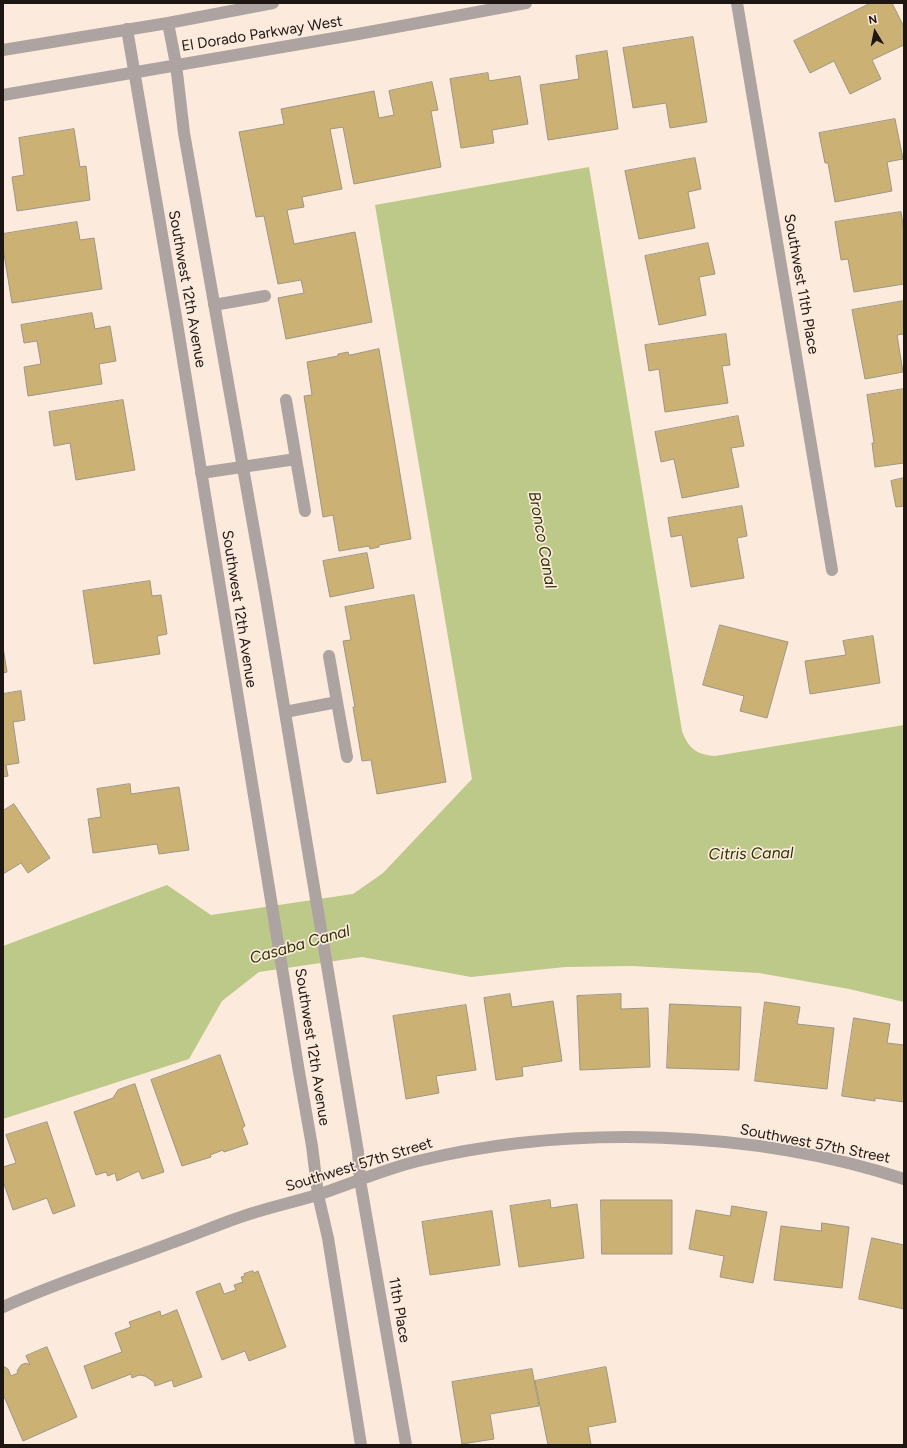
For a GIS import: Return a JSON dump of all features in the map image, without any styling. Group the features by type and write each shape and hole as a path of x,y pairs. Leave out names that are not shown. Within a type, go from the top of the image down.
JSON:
{"street":[{"name":"El Dorado Parkway West","path":"3,50 168,23 273,3"},
{"name":"El Dorado Parkway West","path":"3,95 176,64 358,34 526,3"},
{"name":"Southwest 11th Place","path":"737,3 832,570"},
{"name":"Southwest 12th Avenue","path":"168,23 176,64 184,133 243,467 330,983 358,1152 360,1180"},
{"name":"Southwest 12th Avenue","path":"127,29 312,1146 318,1194"},
{"path":"214,305 265,296"},
{"path":"286,400 305,511"},
{"path":"201,473 296,458"},
{"path":"329,656 347,757"},
{"path":"285,712 337,702"},
{"name":"Southwest 57th Street","path":"3,1307 253,1213 318,1194 418,1161 511,1144 581,1138 644,1137 720,1141 789,1151 855,1165 904,1179"},
{"name":"11th Place","path":"360,1180 406,1445"},
{"path":"318,1194 328,1238 361,1445"}],"water":[{"path":"589,167 684,737 694,750 703,754 715,756 904,725 904,1002 849,989 759,973 632,966 565,967 471,977 362,957 259,972 222,1001 189,1059 3,1119 3,946 167,885 211,915 353,894 383,873 472,779 375,205"}],"building":[{"path":"871,3 892,3 904,27 904,45 872,60 881,79 850,94 834,61 810,73 794,41"},
{"path":"693,37 707,122 670,128 666,103 633,108 623,48"},
{"path":"607,51 618,129 548,140 540,85 579,79 576,56"},
{"path":"488,73 489,81 520,76 528,124 492,130 494,143 461,148 450,79"},
{"path":"432,82 438,110 431,111 441,167 354,184 343,127 330,129 342,189 302,197 304,207 287,210 294,244 355,232 372,322 286,339 278,298 304,293 301,280 278,284 264,216 256,217 239,132 284,124 281,109 374,91 379,118 394,115 389,91"},
{"path":"895,119 903,159 887,162 892,191 835,202 828,163 825,163 819,133"},
{"path":"74,129 80,167 86,166 90,200 17,211 12,177 24,175 19,138"},
{"path":"695,158 701,189 688,192 695,228 639,239 625,171"},
{"path":"901,212 904,231 904,284 854,292 848,259 841,260 835,222"},
{"path":"77,222 80,240 94,238 102,289 12,303 3,248 3,234"},
{"path":"708,243 715,274 699,277 706,315 659,325 645,256"},
{"path":"904,301 904,334 897,335 903,372 865,379 852,310"},
{"path":"92,313 95,329 110,326 116,361 99,364 102,384 28,396 24,367 41,364 37,341 24,343 21,325"},
{"path":"726,334 730,365 722,366 728,403 665,412 659,369 649,371 645,345"},
{"path":"379,349 411,539 379,545 379,547 370,549 369,546 339,551 333,515 323,517 304,396 312,395 307,362 338,356 338,354 348,352 349,355"},
{"path":"904,389 904,463 875,467 872,443 874,443 867,395"},
{"path":"123,400 135,470 76,480 70,443 54,446 49,412"},
{"path":"738,416 744,446 731,448 739,487 682,498 674,459 661,462 655,432"},
{"path":"904,478 904,506 896,507 891,481"},
{"path":"742,506 747,536 737,538 744,578 691,587 682,535 671,537 668,518"},
{"path":"367,553 374,588 330,597 323,561"},
{"path":"150,581 152,596 161,595 167,634 157,636 160,654 94,664 83,591"},
{"path":"414,595 446,782 377,794 371,760 362,761 353,707 355,707 343,641 351,640 345,607"},
{"path":"720,625 788,642 767,718 740,711 744,696 703,685"},
{"path":"873,636 880,683 810,694 805,661 846,655 843,641"},
{"path":"3,647 7,672 3,673"},
{"path":"21,691 25,720 13,722 19,763 6,765 8,776 3,777 3,694"},
{"path":"130,784 131,794 179,787 189,850 159,854 157,844 93,853 88,819 101,817 97,789"},
{"path":"14,804 50,858 28,873 21,863 3,874 3,811"},
{"path":"510,994 512,1007 553,1001 562,1061 522,1067 523,1076 496,1080 484,998"},
{"path":"621,994 621,1009 648,1008 650,1067 580,1070 577,996"},
{"path":"765,1002 800,1007 797,1024 834,1028 827,1089 755,1081"},
{"path":"670,1004 741,1007 739,1070 667,1068"},
{"path":"466,1005 476,1070 436,1076 439,1093 406,1099 393,1016"},
{"path":"854,1018 890,1024 887,1043 904,1045 904,1102 875,1098 875,1101 842,1096"},
{"path":"220,1055 245,1126 242,1128 248,1144 224,1152 223,1150 210,1155 211,1157 182,1166 151,1080"},
{"path":"135,1084 164,1172 142,1179 139,1171 117,1181 115,1173 108,1176 106,1172 96,1175 74,1112 113,1098 118,1090"},
{"path":"47,1122 75,1206 53,1214 47,1198 13,1210 3,1181 3,1167 16,1163 6,1135"},
{"path":"550,1200 551,1208 577,1204 584,1258 519,1267 510,1206"},
{"path":"601,1200 672,1200 672,1254 602,1254"},
{"path":"732,1206 767,1212 753,1283 720,1277 724,1256 689,1249 696,1210 730,1216"},
{"path":"492,1211 500,1265 430,1275 422,1222"},
{"path":"822,1223 849,1227 842,1288 774,1280 781,1226 821,1231"},
{"path":"872,1238 904,1245 904,1309 859,1299"},
{"path":"253,1271 254,1273 258,1271 286,1347 249,1361 245,1351 222,1360 196,1292 220,1283 224,1294 236,1290 234,1285 243,1282 241,1277 245,1276 244,1274"},
{"path":"177,1310 202,1377 174,1387 172,1380 155,1386 154,1382 145,1376 139,1375 132,1378 131,1374 92,1389 84,1366 122,1352 115,1333 131,1327 129,1322 160,1311 161,1316"},
{"path":"47,1347 77,1417 23,1441 3,1394 3,1366 8,1369 11,1376 18,1373 17,1371 21,1365 26,1363 30,1365 26,1356"},
{"path":"606,1367 616,1422 588,1427 591,1445 548,1445 535,1381"},
{"path":"532,1369 539,1406 490,1414 494,1439 462,1444 452,1382"}],"water label":[{"name":"Bronco Canal","path":"542,540"},
{"name":"Citris Canal","path":"751,854"},
{"name":"Casaba Canal","path":"300,945"}]}
